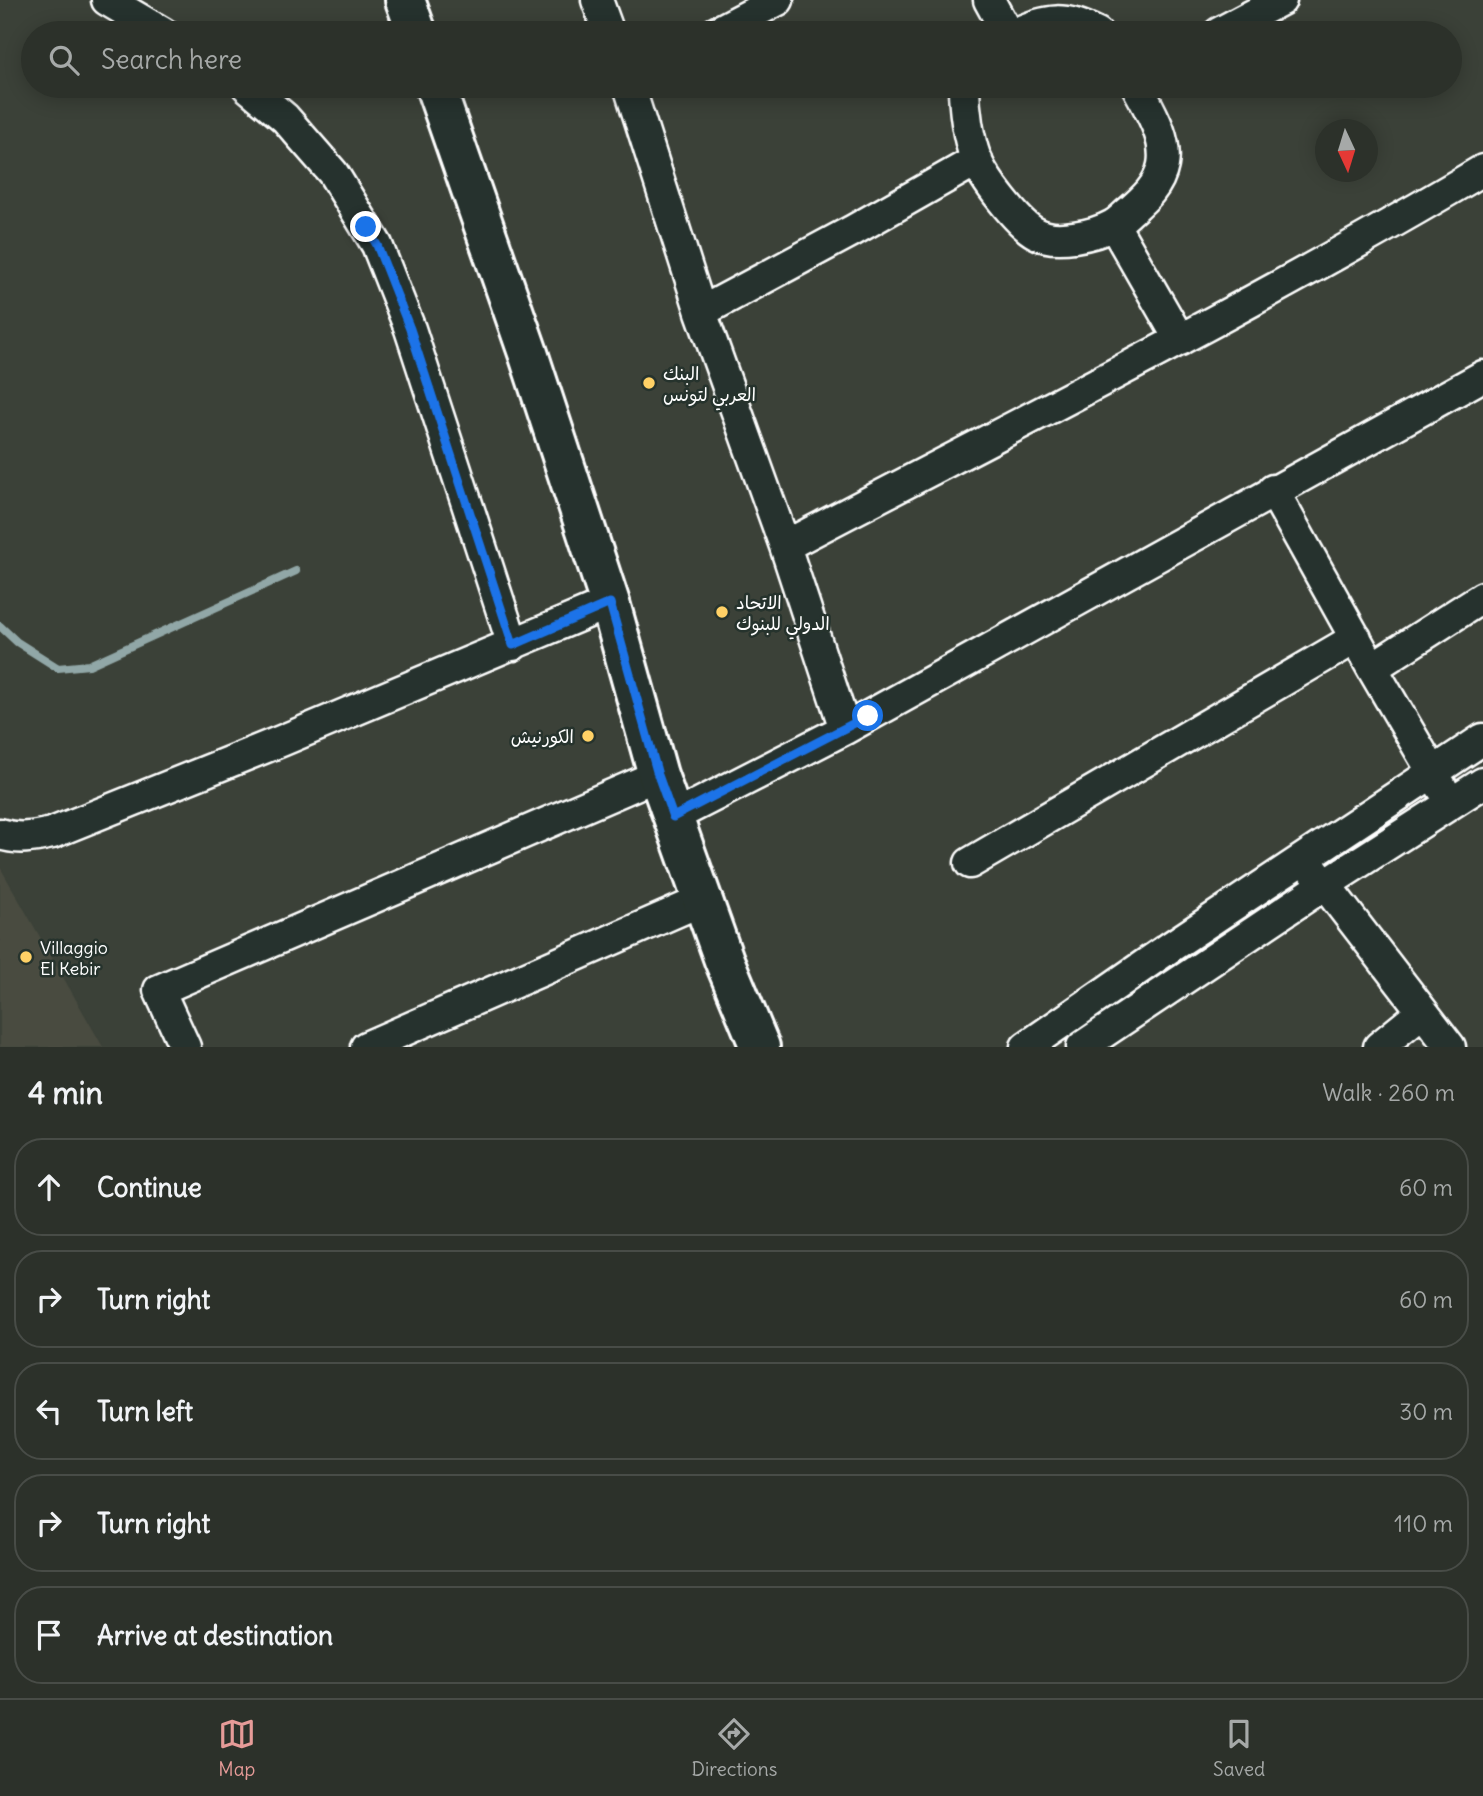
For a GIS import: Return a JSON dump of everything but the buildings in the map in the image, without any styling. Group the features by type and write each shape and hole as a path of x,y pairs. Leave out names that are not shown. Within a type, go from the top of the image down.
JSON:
{"main road":[{"path":"405,0 413,21"},
{"path":"439,98 528,353 610,603 658,775 739,999 760,1047"}],"street":[{"path":"107,0 143,21"},
{"path":"597,0 605,21"},
{"path":"738,21 778,0"},
{"path":"989,0 1000,21"},
{"path":"1242,21 1281,0"},
{"path":"261,98 285,118 333,173 377,245 410,329 513,645"},
{"path":"633,98 701,312 785,546 845,729"},
{"path":"965,98 977,160 1000,196 1018,218 1037,234 1056,238 1073,238 1114,225 1149,195 1163,165 1162,145 1157,125 1143,98"},
{"path":"701,312 977,160"},
{"path":"785,546 1180,340 1388,227 1483,170"},
{"path":"1114,225 1180,340"},
{"path":"673,817 845,729 1483,376"},
{"path":"1273,490 1431,772 1452,803"},
{"path":"1372,668 1483,597"},
{"path":"0,834 30,838 52,833 610,603"},
{"path":"970,863 1356,638"},
{"path":"1026,1047 1304,857 1473,746 1483,782 1082,1047"},
{"path":"185,1047 159,990 658,775"},
{"path":"1304,857 1450,1047"},
{"path":"366,1047 703,900"},
{"path":"1379,1047 1422,1012"}],"shaded area":[{"name":"Villaggio El Kebir","path":"0,867 103,1047 0,1047"}],"waterway":[{"path":"0,626 17,642 58,668 89,665 296,571"}],"place":[{"name":"البنك العربي لتونس","path":"649,383"},
{"name":"الاتحاد الدولي للبنوك","path":"722,612"},
{"name":"الكورنيش","path":"588,736"},
{"name":"Villaggio El Kebir","path":"26,957"}],"route":[{"path":"366,227 377,245 410,329 513,645 610,603 658,775 673,817 868,716"}]}
